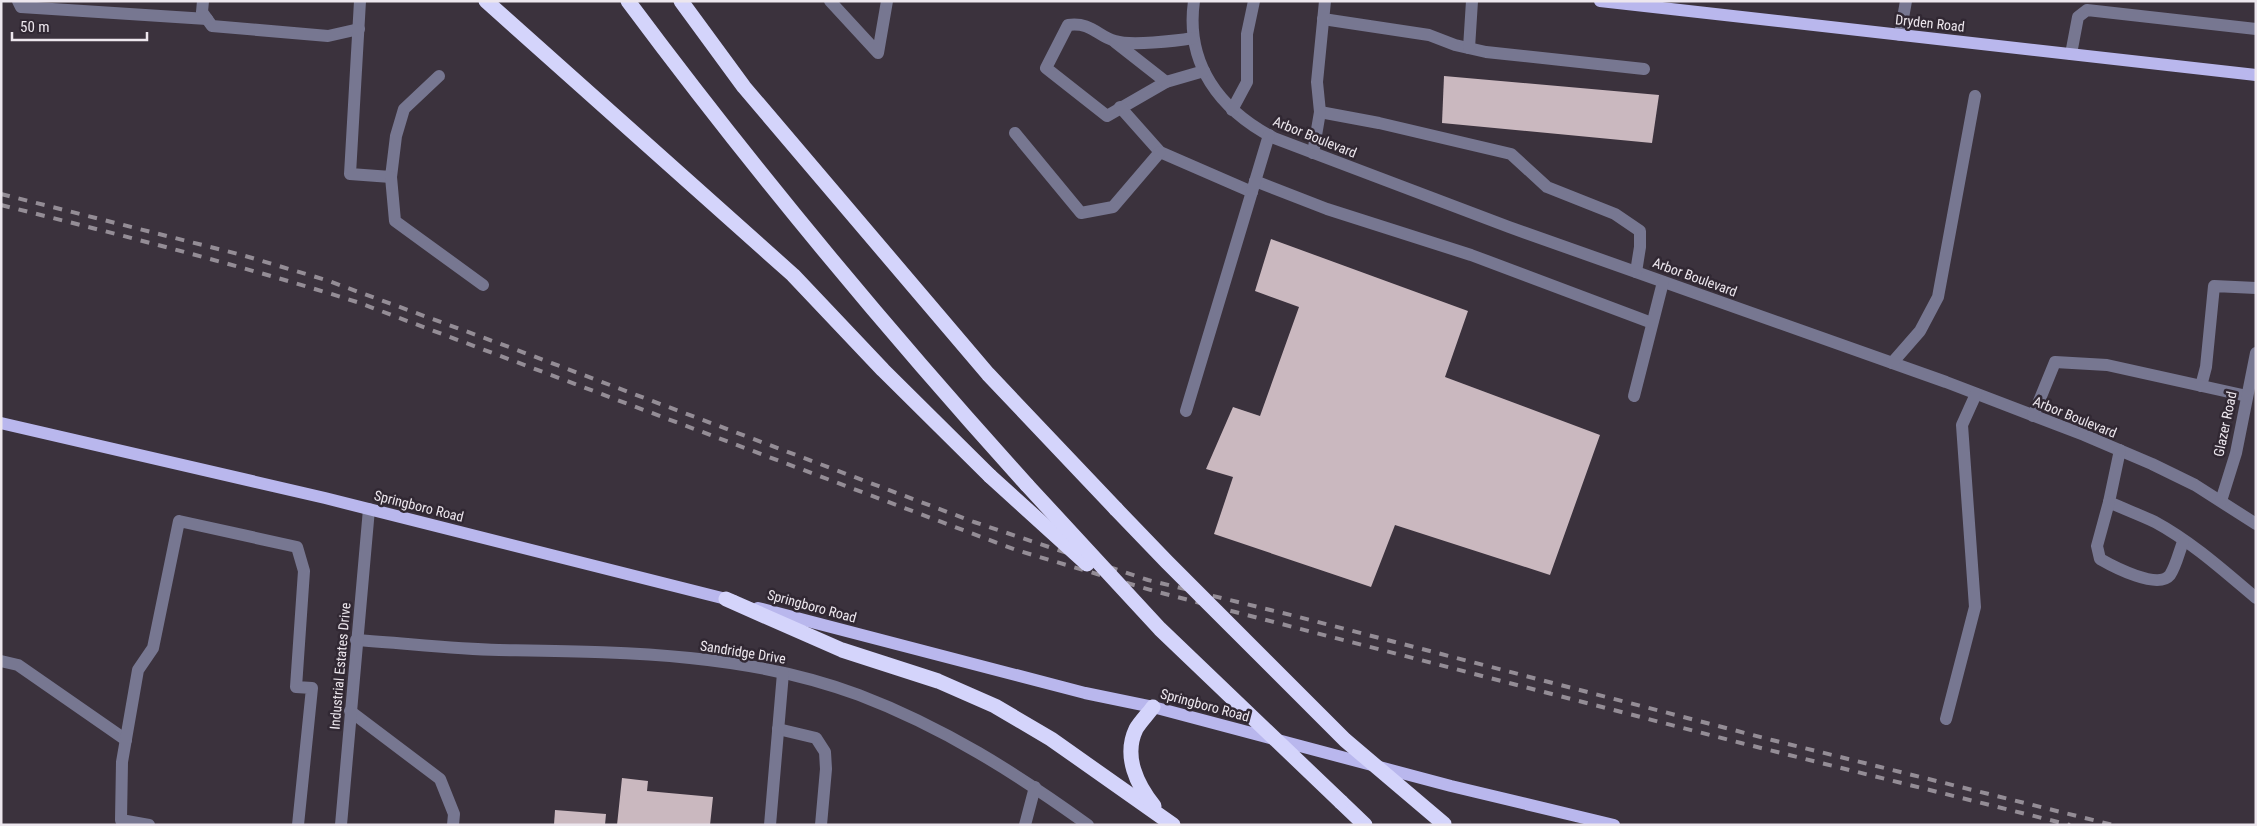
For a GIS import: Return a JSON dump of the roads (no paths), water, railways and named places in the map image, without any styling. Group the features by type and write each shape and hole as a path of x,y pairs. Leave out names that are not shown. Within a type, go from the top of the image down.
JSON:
{"highway":[{"path":"486,1 793,276 883,370 990,476 1160,630 1365,825"},
{"path":"628,1 748,160 975,428 1160,630"},
{"path":"681,1 744,87 988,374 1116,509 1345,740 1444,824"},
{"path":"726,599 842,650 938,682 995,706 1051,739 1171,824"},
{"path":"1153,707 1137,729 1131,748 1132,764 1142,792 1171,824"}],"main road":[{"name":"Dryden Road","path":"1600,1 1694,7 1900,35 2256,75"},
{"name":"Springboro Road","path":"1,422 369,509 726,599 1085,693 1153,707 1451,786 1614,825"}],"street":[{"path":"18,1 21,8 207,19"},
{"path":"203,1 202,12 212,26 328,36 359,23"},
{"path":"360,1 350,174 391,177"},
{"path":"830,1 878,53 887,1"},
{"name":"Arbor Boulevard","path":"1194,1 1193,38 1195,50 1204,71 1232,110 1250,125 1269,135 1406,190 1892,363 2120,450 2152,464 2221,501 2256,524"},
{"path":"1232,110 1247,82 1247,34 1254,1"},
{"path":"1313,153 1320,112 1317,82 1325,1"},
{"path":"1468,48 1472,1"},
{"path":"1900,35 1906,1"},
{"path":"2072,54 2078,17 2088,6 2256,29"},
{"path":"1323,19 1429,36 1468,48 1561,61 1644,69"},
{"path":"1166,82 1116,42 1093,28 1076,24 1068,25 1046,68 1106,116 1166,82 1204,71"},
{"path":"1116,42 1165,42 1193,38"},
{"path":"439,76 404,109 396,136 391,177 395,221 483,285"},
{"path":"1892,363 1920,331 1938,297 1976,96"},
{"path":"1120,107 1160,152 1254,187 1471,255 1652,323"},
{"path":"1320,112 1379,123 1511,154 1547,188 1615,214 1640,231 1640,247 1636,272"},
{"path":"1015,133 1081,213 1113,207 1160,152"},
{"path":"1186,411 1269,135"},
{"path":"1634,396 1663,282"},
{"path":"2201,386 2206,367 2214,286 2256,288"},
{"name":"Glazer Road","path":"2221,501 2236,453 2256,352"},
{"path":"2033,416 2055,362 2107,366 2247,396"},
{"path":"1946,718 1974,608 1962,425 1976,394"},
{"path":"2120,450 2097,546 2100,559 2115,567 2154,581 2165,580 2170,574 2183,542"},
{"path":"2109,502 2155,523 2220,566 2256,598"},
{"name":"Industrial Estates Drive","path":"341,825 369,509"},
{"path":"149,825 117,822 122,762 138,670 153,648 179,521 297,547 304,571 296,687 312,688 298,825"},
{"name":"Sandridge Drive","path":"356,640 499,650 571,650 639,653 706,660 783,674 858,695 902,712 958,740 1035,787 1088,825"},
{"path":"1,661 18,665 126,740"},
{"path":"770,825 783,674"},
{"path":"350,711 440,779 454,814 453,825"},
{"path":"778,729 816,738 825,752 826,769 821,825"},
{"path":"1025,825 1035,787"}],"railway":[{"path":"1,194 242,255 326,280 974,522 1148,580 1295,616 1772,740 2113,825"},
{"path":"1,205 225,263 357,302 1016,550 1154,591 1741,743 2070,825"}]}
